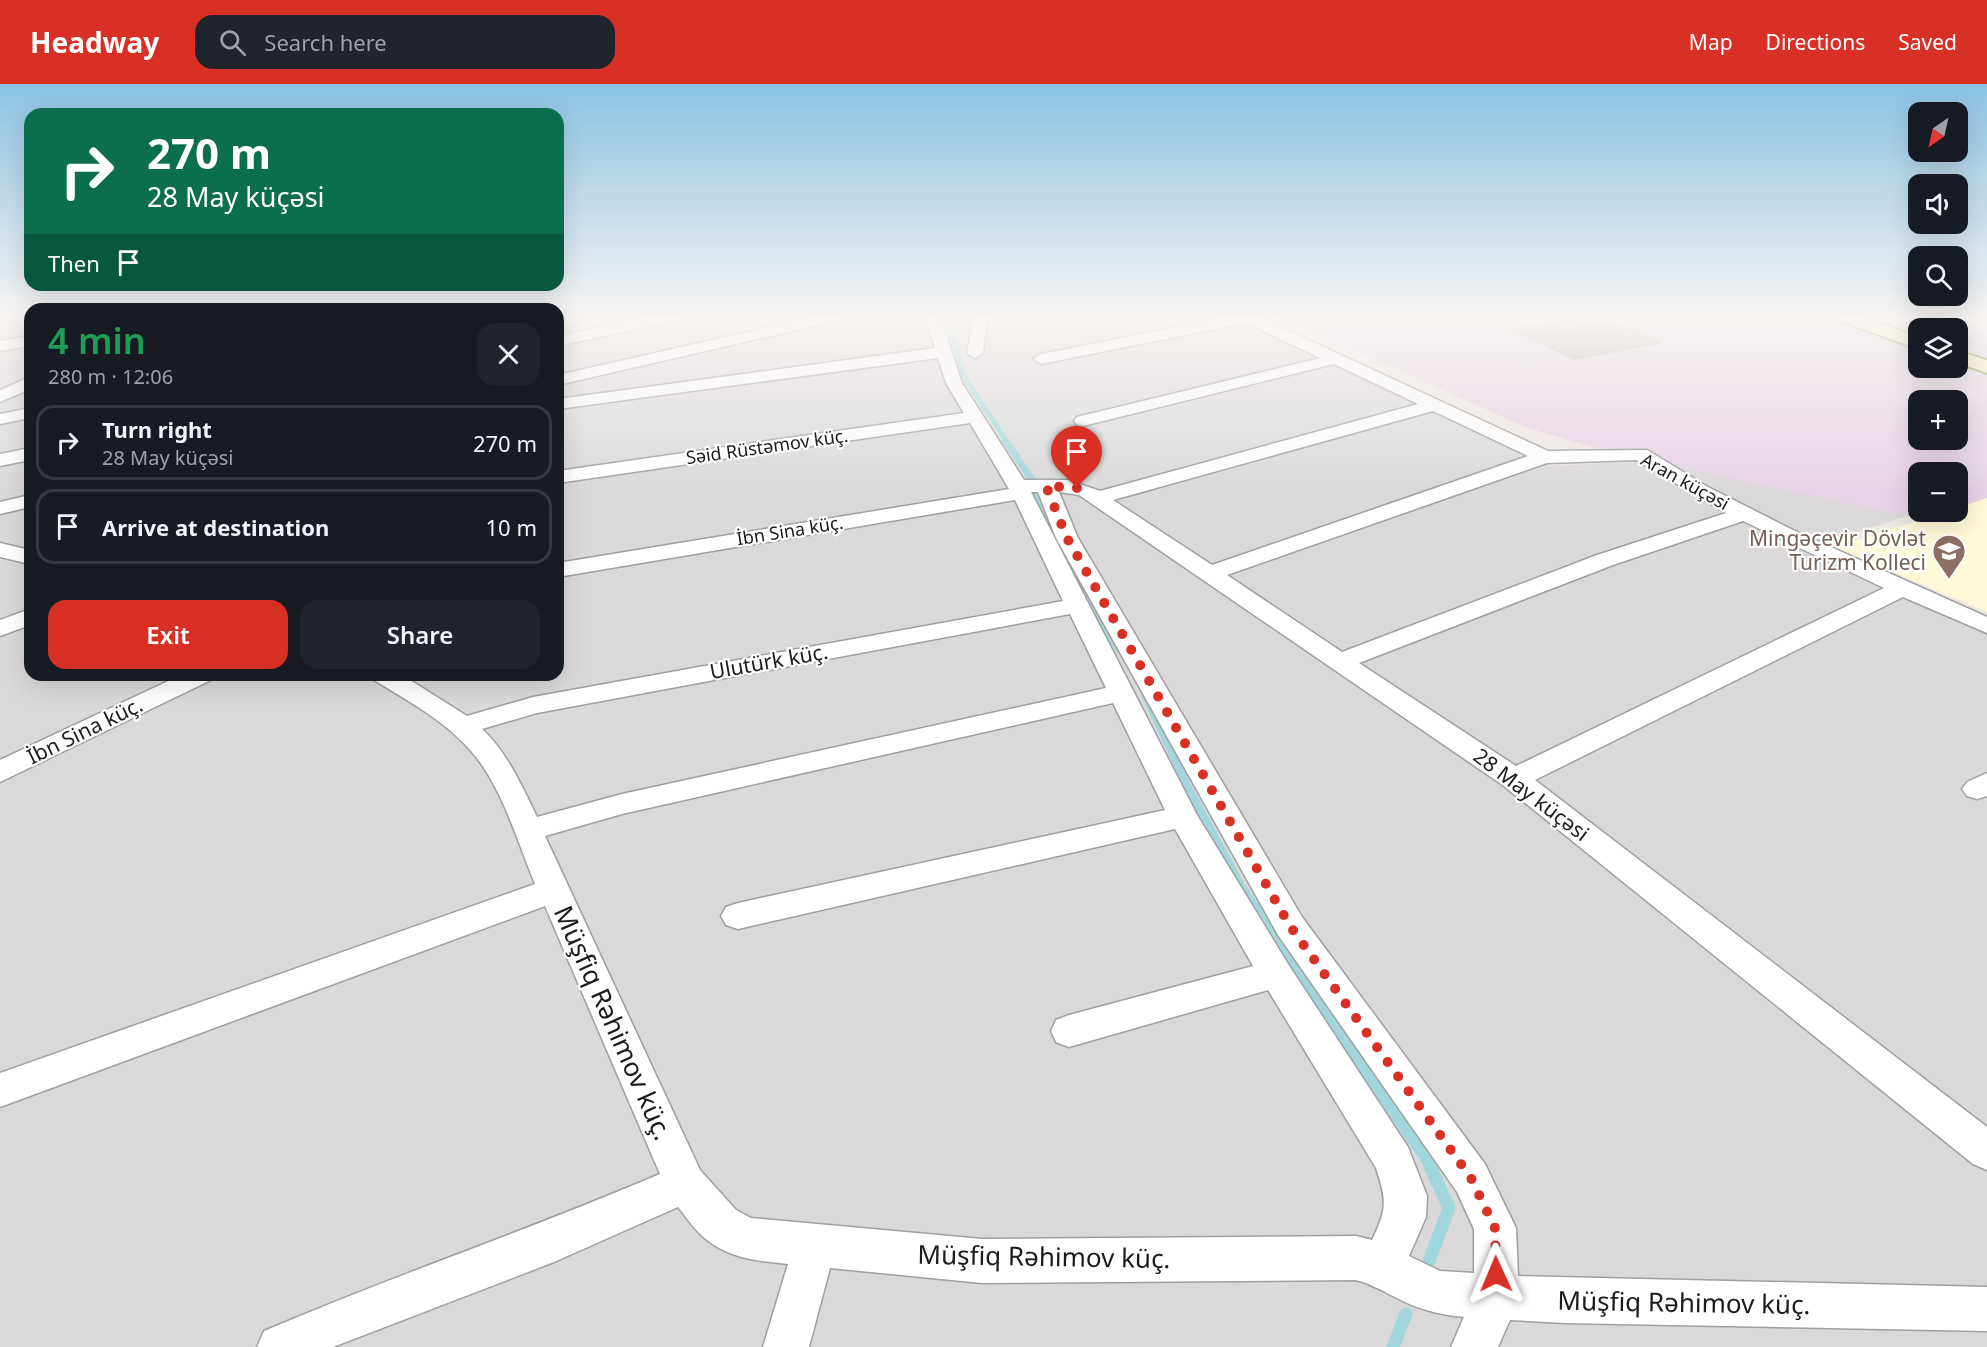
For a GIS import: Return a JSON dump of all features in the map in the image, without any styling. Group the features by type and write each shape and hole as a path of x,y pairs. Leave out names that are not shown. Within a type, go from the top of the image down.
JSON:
{"street":[{"path":"564,379 580,375"},
{"path":"564,403 773,375"},
{"path":"951,375 975,417 1067,538 1290,926 1471,1178 1495,1228 1497,1297 1473,1347"},
{"path":"1083,421 1270,375"},
{"name":"Aran küçəsi","path":"1370,375 1545,457 1640,454 1743,514 1987,626"},
{"path":"0,397 24,385"},
{"path":"1098,498 1435,405"},
{"path":"0,419 24,414"},
{"name":"Səid Rüstəmov küç.","path":"564,476 975,417"},
{"path":"0,460 24,454"},
{"path":"1211,573 1545,457"},
{"path":"1029,488 1078,606 1183,817 1276,974 1394,1160 1406,1196 1405,1217 1383,1265"},
{"name":"28 May küçəsi","path":"1029,488 1077,488 1098,498 1514,779 1987,1151"},
{"name":"İbn Sina küç.","path":"564,569 1029,488"},
{"path":"0,508 24,502"},
{"path":"1341,660 1605,560 1743,514"},
{"path":"0,550 24,556"},
{"path":"1514,779 1902,588"},
{"name":"Ulutürk küç.","path":"462,726 533,705 1078,606"},
{"path":"0,629 24,619"},
{"name":"İbn Sina küç.","path":"0,772 190,681"},
{"name":"Müşfiq Rəhimov küç.","path":"393,681 444,711 483,746 508,786 685,1184 721,1225 748,1239 982,1261 1356,1258 1383,1265 1411,1282 1440,1293 1565,1301 1987,1309"},
{"path":"527,830 622,804 1121,693"},
{"path":"738,916 1183,817"},
{"path":"0,1090 554,890"},
{"path":"1069,1031 1276,974"},
{"path":"280,1347 361,1312 554,1241 685,1184"},
{"path":"786,1347 815,1246"}],"shaded area":[{"path":"0,375 24,375 24,681 564,681 564,375 1356,375 1549,466 1668,460 1908,515 1821,544 1987,616 1987,1347 0,1347"},
{"path":"1409,375 1908,375 1908,378 1968,378 1968,375 1987,375 1987,519 1968,519 1968,462 1908,462 1908,516 1620,455 1525,427"},
{"name":"Mingəçevir Dövlət Turizm Kolleci","path":"1987,498 1987,612 1834,547 1915,522 1968,522 1968,505"}],"waterway":[{"path":"964,375 1007,442"},
{"path":"1006,441 1032,480"},
{"path":"1034,492 1088,598"},
{"path":"1087,597 1099,621 1119,649"},
{"path":"1146,696 1191,794"},
{"path":"1190,793 1240,886 1346,1040"},
{"path":"1345,1039 1426,1157 1449,1208 1428,1264"},
{"path":"1393,1347 1406,1314"}],"place":[{"name":"Mingəçevir Dövlət Turizm Kolleci","path":"1949,580"}],"route":[{"path":"1077,488 1046,486 1067,538 1137,656 1290,926 1471,1178 1495,1228 1496,1274"}]}
